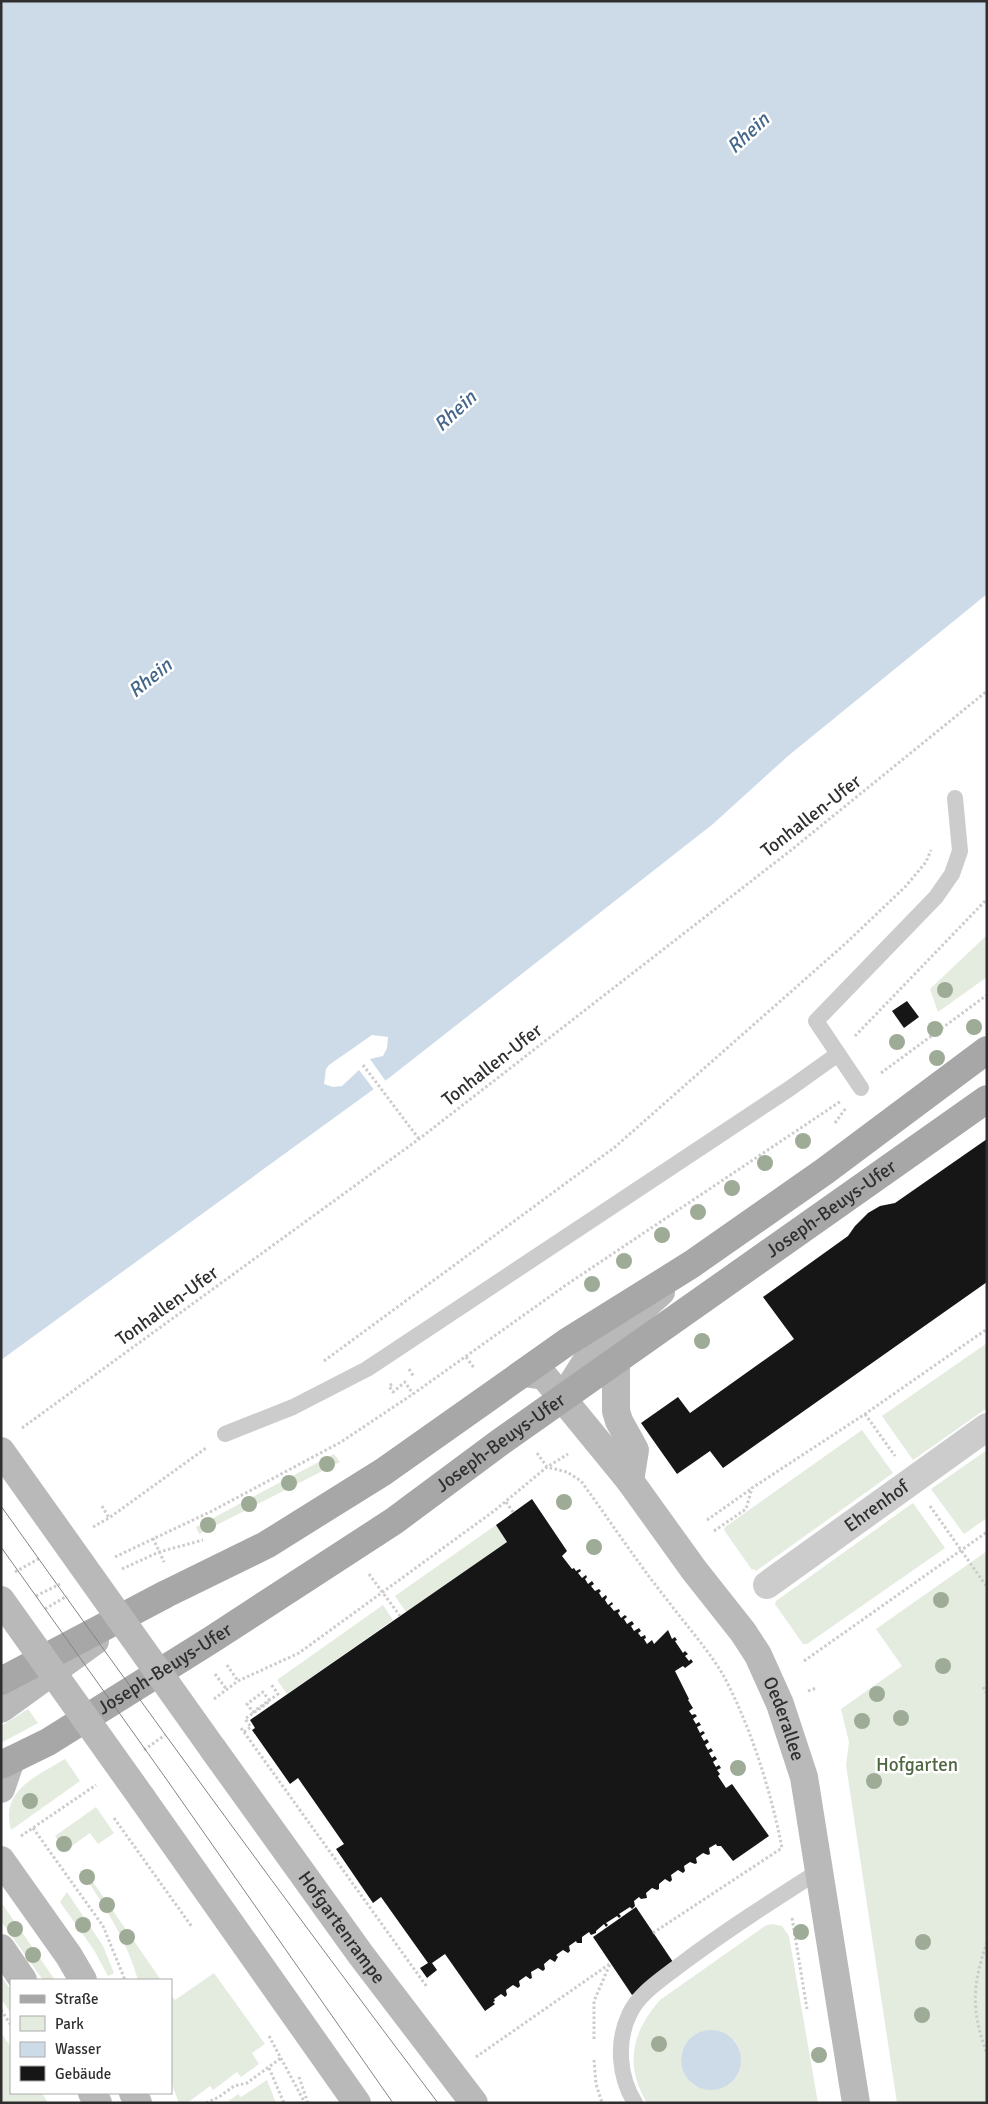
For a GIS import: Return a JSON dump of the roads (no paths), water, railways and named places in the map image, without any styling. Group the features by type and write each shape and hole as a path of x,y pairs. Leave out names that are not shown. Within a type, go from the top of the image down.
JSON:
{"main road":[{"name":"Joseph-Beuys-Ufer","path":"1,1681 145,1605 266,1545 383,1472 567,1342 692,1264 824,1171 987,1050"},
{"name":"Joseph-Beuys-Ufer","path":"6,1762 48,1742 211,1640 394,1521 616,1360 987,1099"},
{"path":"563,1398 590,1354 692,1264"},
{"path":"616,1360 616,1411 619,1422 636,1450 630,1481"},
{"name":"Oederallee","path":"524,1373 544,1376 563,1398 630,1481 694,1570 743,1632 758,1655 780,1704 804,1777 856,2103"},
{"name":"Hofgartenrampe","path":"9,1441 213,1749 361,1955 474,2103"},
{"path":"1,1600 357,2103"},
{"path":"1,1709 145,1605"},
{"path":"1,1788 6,1762"},
{"path":"1,1860 69,1956 82,1979"},
{"path":"1,1948 22,1979"}],"street":[{"name":"Ehrenhof","path":"768,1585 987,1427"}],"lane":[{"path":"862,1088 816,1021 936,897 952,874 960,851 955,798"},
{"path":"225,1434 293,1407 367,1369 781,1094 838,1054"},
{"path":"634,2103 628,2092 620,2061 621,2041 629,2015 640,2000 655,1984 724,1932 819,1871"}],"water":[{"name":"Rhein","path":"1,1 987,1 987,594 788,756 713,824 389,1078 1,1360"},
{"path":"711,2030 723,2032 736,2043 741,2060 739,2072 728,2085 711,2090 699,2088 686,2077 681,2060 683,2048 694,2035"}],"tram line":[{"path":"1,1506 217,1806 438,2103"},
{"path":"1,1547 393,2103"}],"park label":[{"name":"Hofgarten","path":"917,1765"}]}
